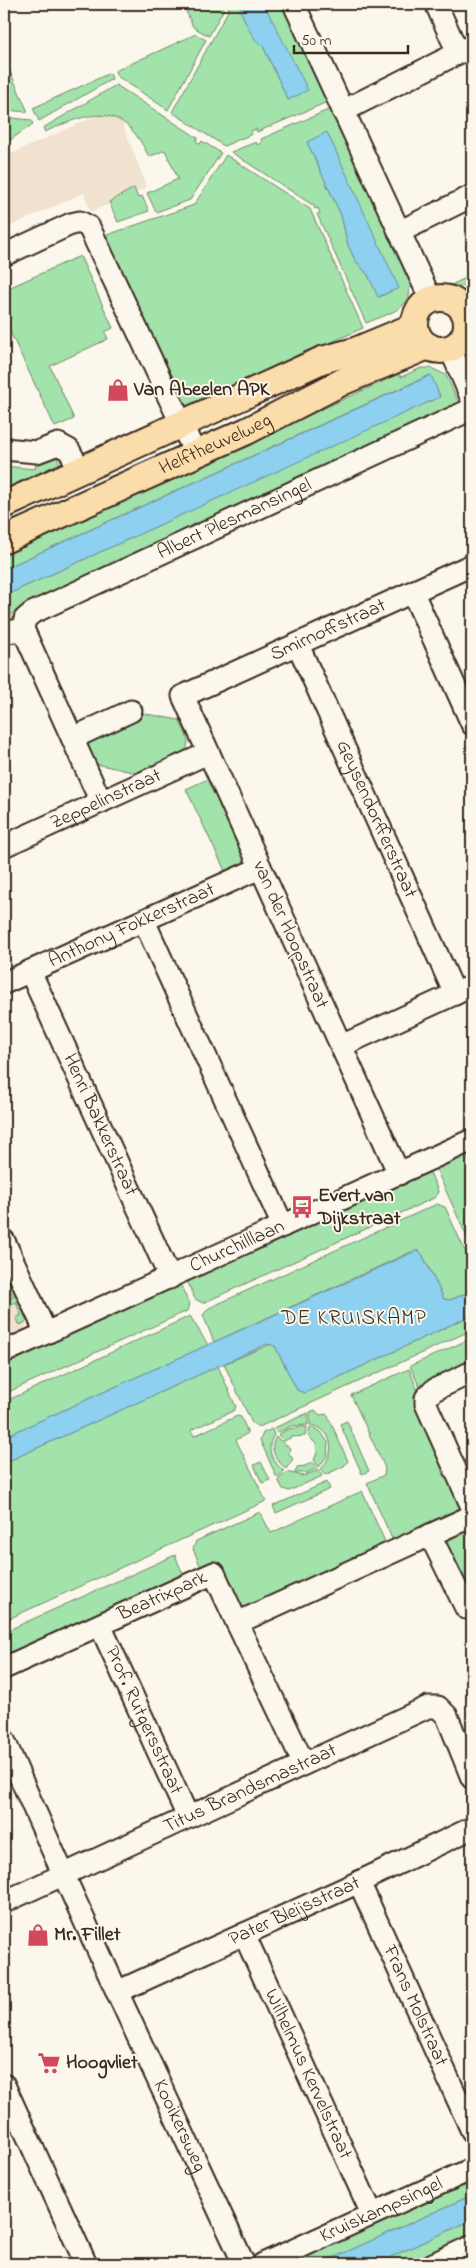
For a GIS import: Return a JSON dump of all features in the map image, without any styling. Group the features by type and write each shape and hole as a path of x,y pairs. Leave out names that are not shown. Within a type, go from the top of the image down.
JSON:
{"main road":[{"path":"431,300 448,299 452,327"},
{"name":"Helftheuvelweg","path":"4,505 322,360 452,327"},
{"name":"Helftheuvelweg","path":"4,540 247,431 452,327"}],"street":[{"path":"294,4 431,300"},
{"path":"343,111 465,50 436,4"},
{"path":"399,232 472,196"},
{"path":"4,255 71,224 80,222 89,227 196,453"},
{"path":"452,327 472,399"},
{"name":"Albert Plesmansingel","path":"13,631 32,613 472,409"},
{"path":"4,449 37,452 58,444 69,450 80,470"},
{"name":"Smirnoffstraat","path":"183,696 472,565"},
{"path":"413,593 472,724"},
{"path":"13,631 73,738 101,802"},
{"name":"Geysendorfferstraat","path":"298,645 463,990"},
{"name":"van der Hoopstraat","path":"183,696 398,1174"},
{"path":"73,738 131,711"},
{"name":"Zeppelinstraat","path":"4,846 208,753"},
{"name":"Anthony Fokkerstraat","path":"4,983 260,868"},
{"path":"144,921 283,1226"},
{"name":"Henri Bakkerstraat","path":"30,971 170,1278"},
{"path":"341,1046 463,990"},
{"name":"Churchilllaan","path":"4,1352 472,1140"},
{"path":"4,1242 46,1334"},
{"path":"472,1372 434,1390 426,1398 426,1404 472,1507"},
{"path":"304,1764 237,1623 472,1516"},
{"path":"430,1535 466,1608 472,1605"},
{"name":"Beatrixpark","path":"4,1668 214,1573 237,1623"},
{"name":"Prof. Rutgersstraat","path":"100,1625 188,1817"},
{"name":"Titus Brandsmastraat","path":"4,1902 428,1707 438,1707 447,1716 472,1778"},
{"name":"Kooikersweg","path":"4,1740 63,1875 244,2264"},
{"name":"Pater Bleijsstraat","path":"117,1992 359,1882 472,1828"},
{"name":"Frans Molstraat","path":"359,1882 472,2131"},
{"name":"Wilhelmus Kervelstraat","path":"244,1934 372,2214"},
{"path":"4,2085 86,2264"},
{"name":"Kruiskampsingel","path":"263,2264 472,2169"},
{"path":"433,2264 472,2246"}],"shaded area":[{"path":"116,107 147,187 91,212 84,193 4,229 4,157"},
{"path":"4,1270 27,1322 23,1332 4,1341"}],"green space":[{"path":"183,4 222,4 224,9 209,36 193,27"},
{"path":"227,4 243,4 240,10 263,46 288,100 269,15 264,4 283,4 321,86 332,100 257,132 256,129 251,131 252,134 224,146 172,112 229,9"},
{"path":"196,34 206,40 168,110 117,76 115,71"},
{"path":"4,58 28,112 4,110"},
{"path":"110,73 112,79 39,121 33,108"},
{"path":"116,85 198,138 196,141 200,144 202,141 221,153 190,200 156,212 147,193 178,179 165,150 149,157 139,139 129,127 117,119 105,116 92,116 78,119 45,132 43,128"},
{"path":"335,107 349,137 346,143 378,211 383,213 413,279 412,287 409,289 409,296 401,307 366,323 317,214 320,213 318,208 315,209 314,206 231,152 256,142 257,145 262,142 261,139","holes":["327,133 398,288 379,297 368,275 355,260 348,245 341,215 307,142"]},
{"path":"4,117 31,120 33,124 6,143 4,138"},
{"path":"226,155 310,209 363,328 188,407 184,406 104,236 194,205"},
{"path":"134,188 138,198 142,196 149,211 118,222 109,202"},
{"path":"80,256 113,328 105,332 108,339 50,366 74,419 55,427 4,319 4,306 10,303 4,290"},
{"path":"472,275 472,282 461,287 451,285"},
{"path":"421,368 431,368 446,375 460,406 454,411 15,611 4,624 4,596 440,396 430,375 4,569 4,554 399,374 401,377"},
{"path":"55,452 61,467 4,493 4,466 35,469 36,461"},
{"path":"141,713 179,720 188,740 187,748 184,752 137,773 96,764 85,738"},
{"path":"210,778 250,862 226,873 186,789"},
{"path":"472,1152 472,1248 436,1169"},
{"path":"428,1168 438,1191 436,1197 203,1303 195,1299 186,1278"},
{"path":"437,1204 445,1207 472,1266 472,1291 450,1300 444,1299 422,1254 411,1252 214,1342 203,1315 209,1308"},
{"path":"4,1270 27,1321 20,1325 16,1318 21,1315 16,1302 10,1305 8,1299 13,1296 7,1284 4,1285"},
{"path":"179,1281 189,1304 187,1311 4,1394 4,1361"},
{"path":"472,1315 472,1330 259,1427 252,1423 224,1364 271,1344 275,1346 297,1390 305,1393"},
{"path":"190,1316 208,1345 4,1437 4,1402"},
{"path":"472,1338 472,1365 421,1390 410,1366"},
{"path":"218,1366 236,1407 233,1411 191,1430 194,1436 237,1416 241,1417 248,1433 236,1440 266,1501 4,1621 4,1463"},
{"path":"409,1369 462,1501 461,1509 394,1543 367,1483 384,1475 385,1468 351,1395"},
{"path":"315,1410 320,1415 327,1414 348,1461 344,1466 325,1475 321,1469 329,1456 330,1442 324,1431 310,1425 310,1412"},
{"path":"308,1413 308,1425 291,1426 277,1433 274,1428"},
{"path":"347,1421 369,1471 362,1474 340,1424"},
{"path":"307,1427 305,1436 292,1437 284,1441 278,1435 288,1429"},
{"path":"310,1427 321,1432 328,1442 327,1456 319,1467 314,1460 317,1453 316,1444 308,1436"},
{"path":"272,1429 274,1435 270,1445 271,1454 284,1471 277,1478 260,1440 263,1433"},
{"path":"276,1437 290,1448 289,1454 293,1459 286,1469 274,1454 273,1446"},
{"path":"261,1462 270,1480 262,1483 254,1465"},
{"path":"312,1462 317,1468 307,1473 295,1473 297,1467 305,1466"},
{"path":"319,1470 322,1476 289,1491 283,1489 278,1480 287,1472 303,1476"},
{"path":"327,1482 330,1489 276,1513 273,1506"},
{"path":"362,1491 387,1546 248,1608 240,1606 202,1570 193,1549 196,1541 260,1512 271,1533"},
{"path":"470,1528 472,1529 472,1596 468,1594 444,1545 446,1537"},
{"path":"175,1555 185,1579 7,1659 4,1652 4,1632"},
{"path":"472,2176 472,2195 320,2264 279,2264"},
{"path":"472,2220 472,2235 409,2264 375,2264"}],"water":[{"path":"243,4 264,4 308,90 288,100 263,46 255,40 247,25 240,9"},
{"path":"327,132 399,288 378,297 368,275 355,260 348,245 341,215 307,142"},
{"path":"431,375 440,397 4,596 4,569"},
{"path":"418,1250 422,1254 444,1299 450,1300 472,1291 472,1315 305,1393 297,1390 275,1346 267,1344 4,1463 4,1437"},
{"path":"472,2195 472,2220 375,2264 320,2264"}],"place":[{"name":"Van Abeelen APK","path":"118,390"},
{"name":"Evert van Dijkstraat","path":"302,1207"},
{"name":"Mr. Fillet","path":"38,1935"},
{"name":"Hoogvliet","path":"49,2063"}],"district":[{"name":"DE KRUISKAMP","path":"354,1319"}]}
